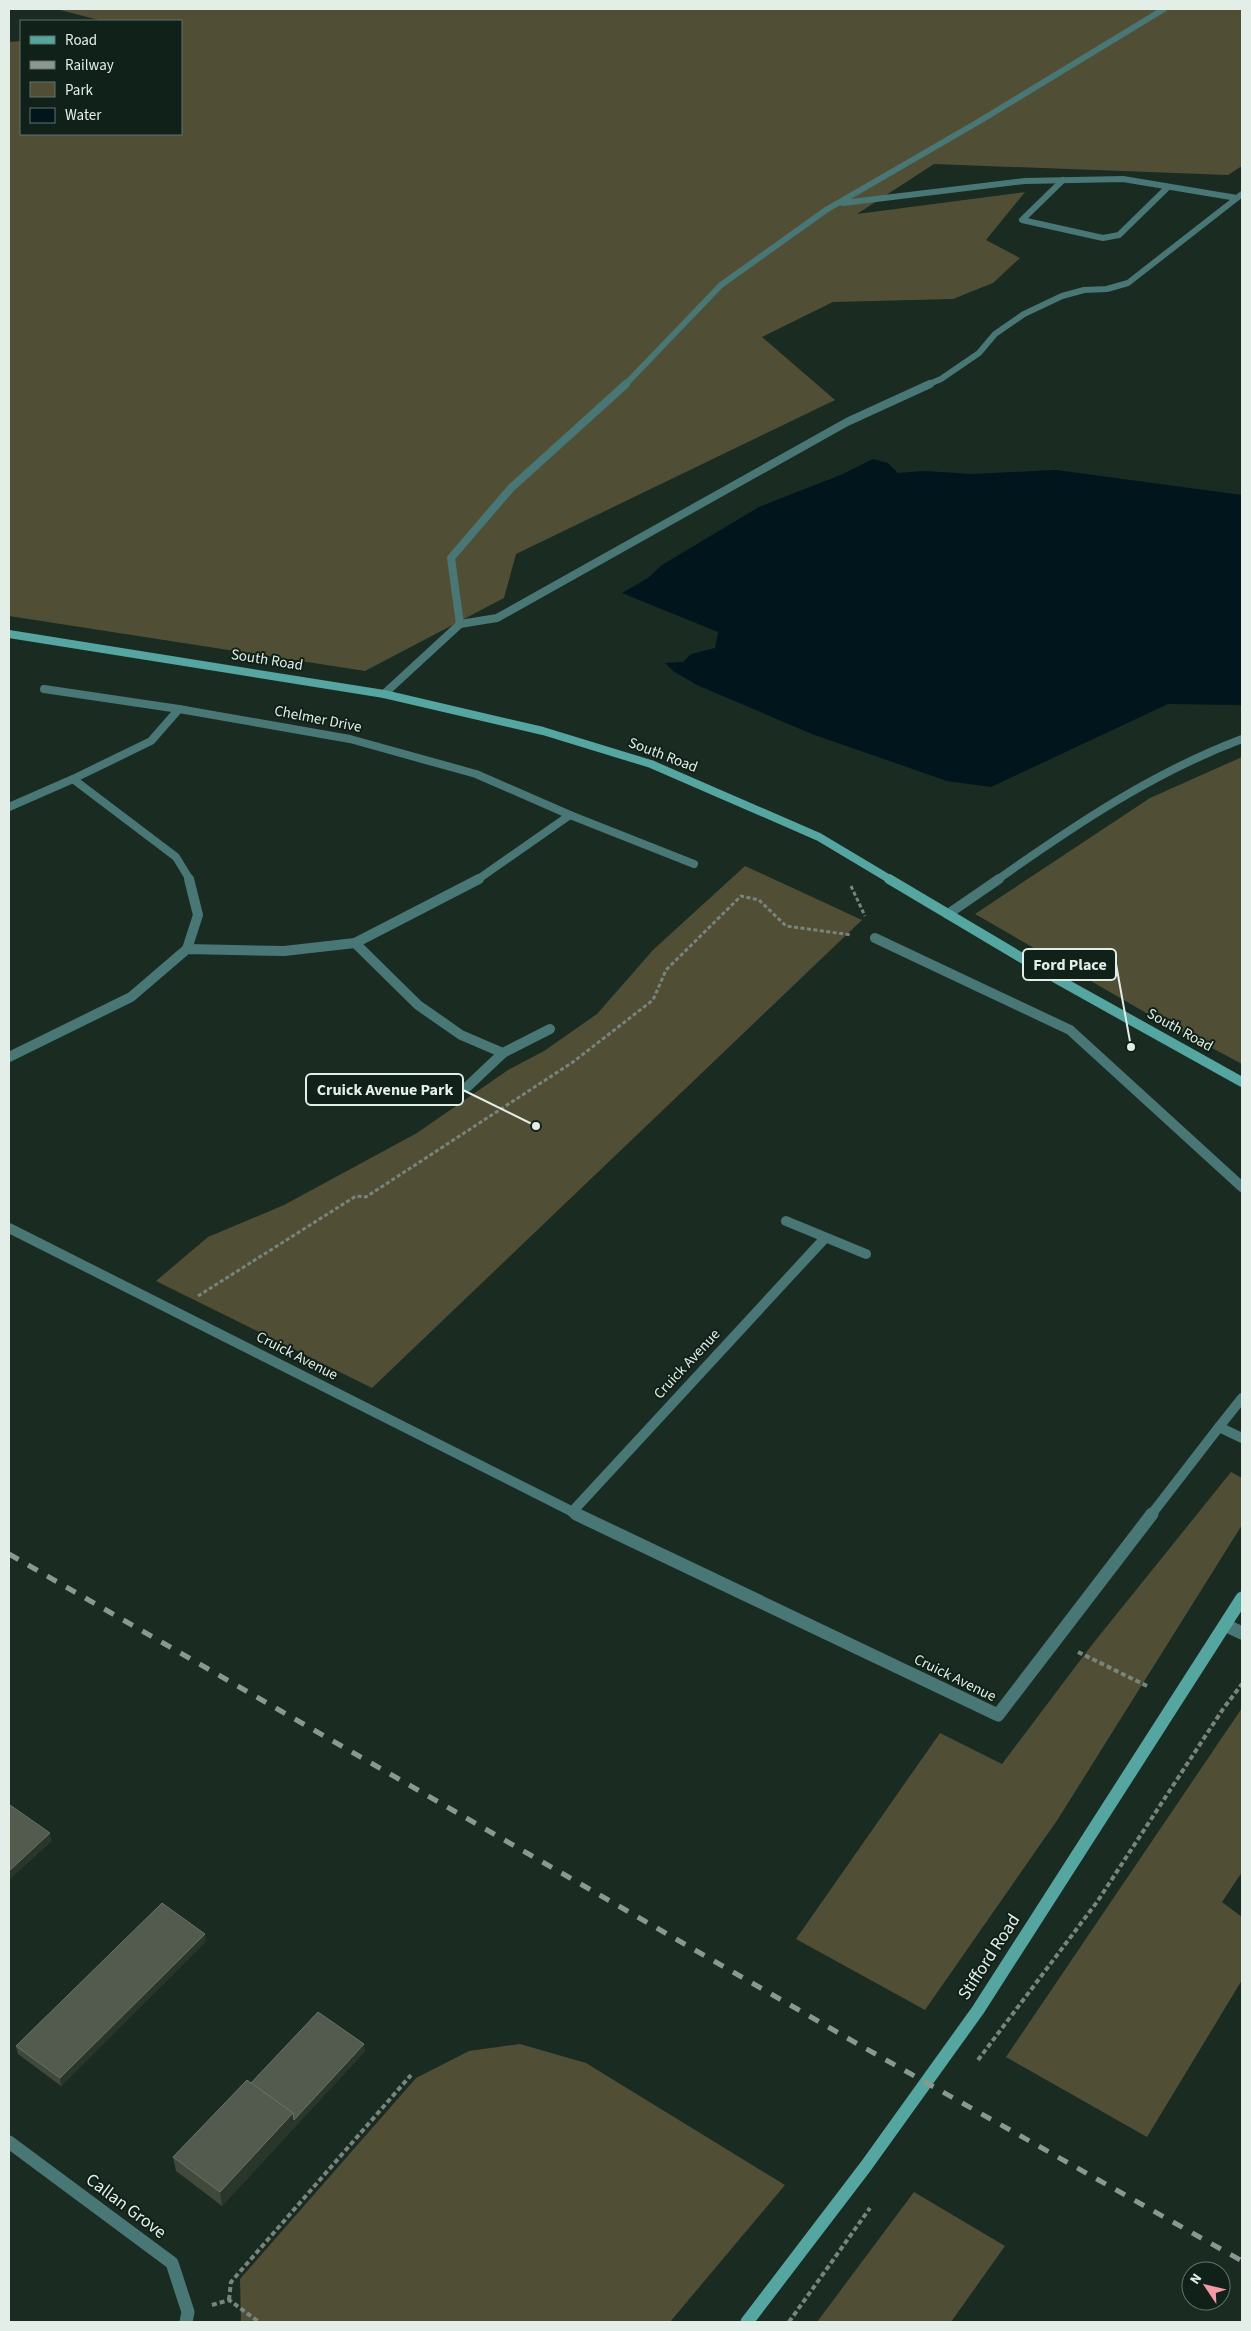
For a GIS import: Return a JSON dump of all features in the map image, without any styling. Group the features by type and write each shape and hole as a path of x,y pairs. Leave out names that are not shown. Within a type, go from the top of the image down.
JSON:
{"main road":[{"name":"South Road","path":"9,634 384,694 543,731 651,764 819,837 1059,980 1242,1082"},
{"name":"Stifford Road","path":"747,2322 866,2166 978,2010 1242,1598"}],"street":[{"path":"460,624 451,558 511,488 624,386 721,285 837,204 978,122 1164,9"},
{"path":"837,204 1025,181 1063,180 1123,180 1240,196"},
{"path":"1063,180 1022,220 1103,238 1119,235 1168,187"},
{"path":"384,694 460,624 498,618 847,422 941,379 979,353 995,334 1024,314 1062,296 1084,290 1107,289 1128,283 1240,196"},
{"name":"Chelmer Drive","path":"44,689 179,709 350,739 476,774 570,815 694,864"},
{"path":"9,807 73,779 151,741 179,709"},
{"path":"948,914 1068,831 1153,778 1242,738"},
{"path":"9,1057 131,996 187,949 198,915 192,883 176,857 73,779"},
{"path":"187,949 284,951 355,943 471,884 570,815"},
{"path":"875,938 1070,1030 1242,1187"},
{"path":"355,943 418,1005 462,1035 503,1053"},
{"path":"467,1086 503,1053 550,1029"},
{"path":"786,1222 866,1254"},
{"name":"Cruick Avenue","path":"9,1228 572,1512 998,1716 1219,1427"},
{"name":"Cruick Avenue","path":"572,1512 825,1238"},
{"path":"1242,1398 1219,1427 1242,1438"},
{"path":"1225,1625 1242,1633"},
{"name":"Callan Grove","path":"9,2142 172,2263 187,2317"}],"path":[{"path":"174,1311 356,1196 366,1197 572,1062 653,1000 666,970 741,896 759,900 786,926 875,938"},
{"path":"1078,1652 1147,1686"},
{"path":"1003,2025 1097,1902 1223,1709 1242,1684"},
{"path":"228,2300 231,2282 411,2075"},
{"path":"789,2322 873,2204"},
{"path":"187,2317 228,2300"},
{"path":"228,2300 259,2322"}],"green space":[{"path":"56,9 1242,9 1242,166 1228,175 934,164 857,214 1025,192 986,240 1020,258 993,283 953,299 833,302 762,337 835,400 516,554 504,598 365,671 9,616 9,42 20,41 20,135 182,135 182,20 99,20"},
{"path":"1242,757 1242,1064 1148,1014 975,914 1150,798"},
{"path":"745,866 862,920 372,1388 156,1281 208,1237 284,1205 417,1133 508,1070 544,1051 597,1014 653,950"},
{"path":"1231,1472 1242,1478 1242,1525 1058,1819 925,2010 796,1939 940,1733 1002,1764 1091,1646"},
{"path":"1242,1708 1242,1872 1222,1902 1242,1917 1242,1980 1147,2137 1006,2057"},
{"path":"520,2044 586,2063 785,2185 670,2322 241,2322 240,2279 416,2078 469,2051"},
{"path":"914,2192 1005,2246 951,2322 817,2322"}],"water":[{"path":"873,459 888,463 898,473 924,471 973,474 1056,470 1242,495 1242,705 1168,704 991,787 947,781 812,734 697,685 673,671 665,663 683,662 691,654 715,648 718,632 622,593 648,578 662,565 759,507 843,474"}],"building":[{"path":"9,1806 50,1833 9,1871"},
{"path":"162,1903 205,1934 60,2078 16,2046"},
{"path":"318,2012 364,2044 294,2120 293,2113 251,2083"},
{"path":"247,2080 293,2113 220,2192 173,2157"}],"railway":[{"path":"9,1554 856,2043 1242,2261"}],"place":[{"name":"Ford Place","path":"1131,1047"},
{"name":"Cruick Avenue Park","path":"536,1126"}]}
